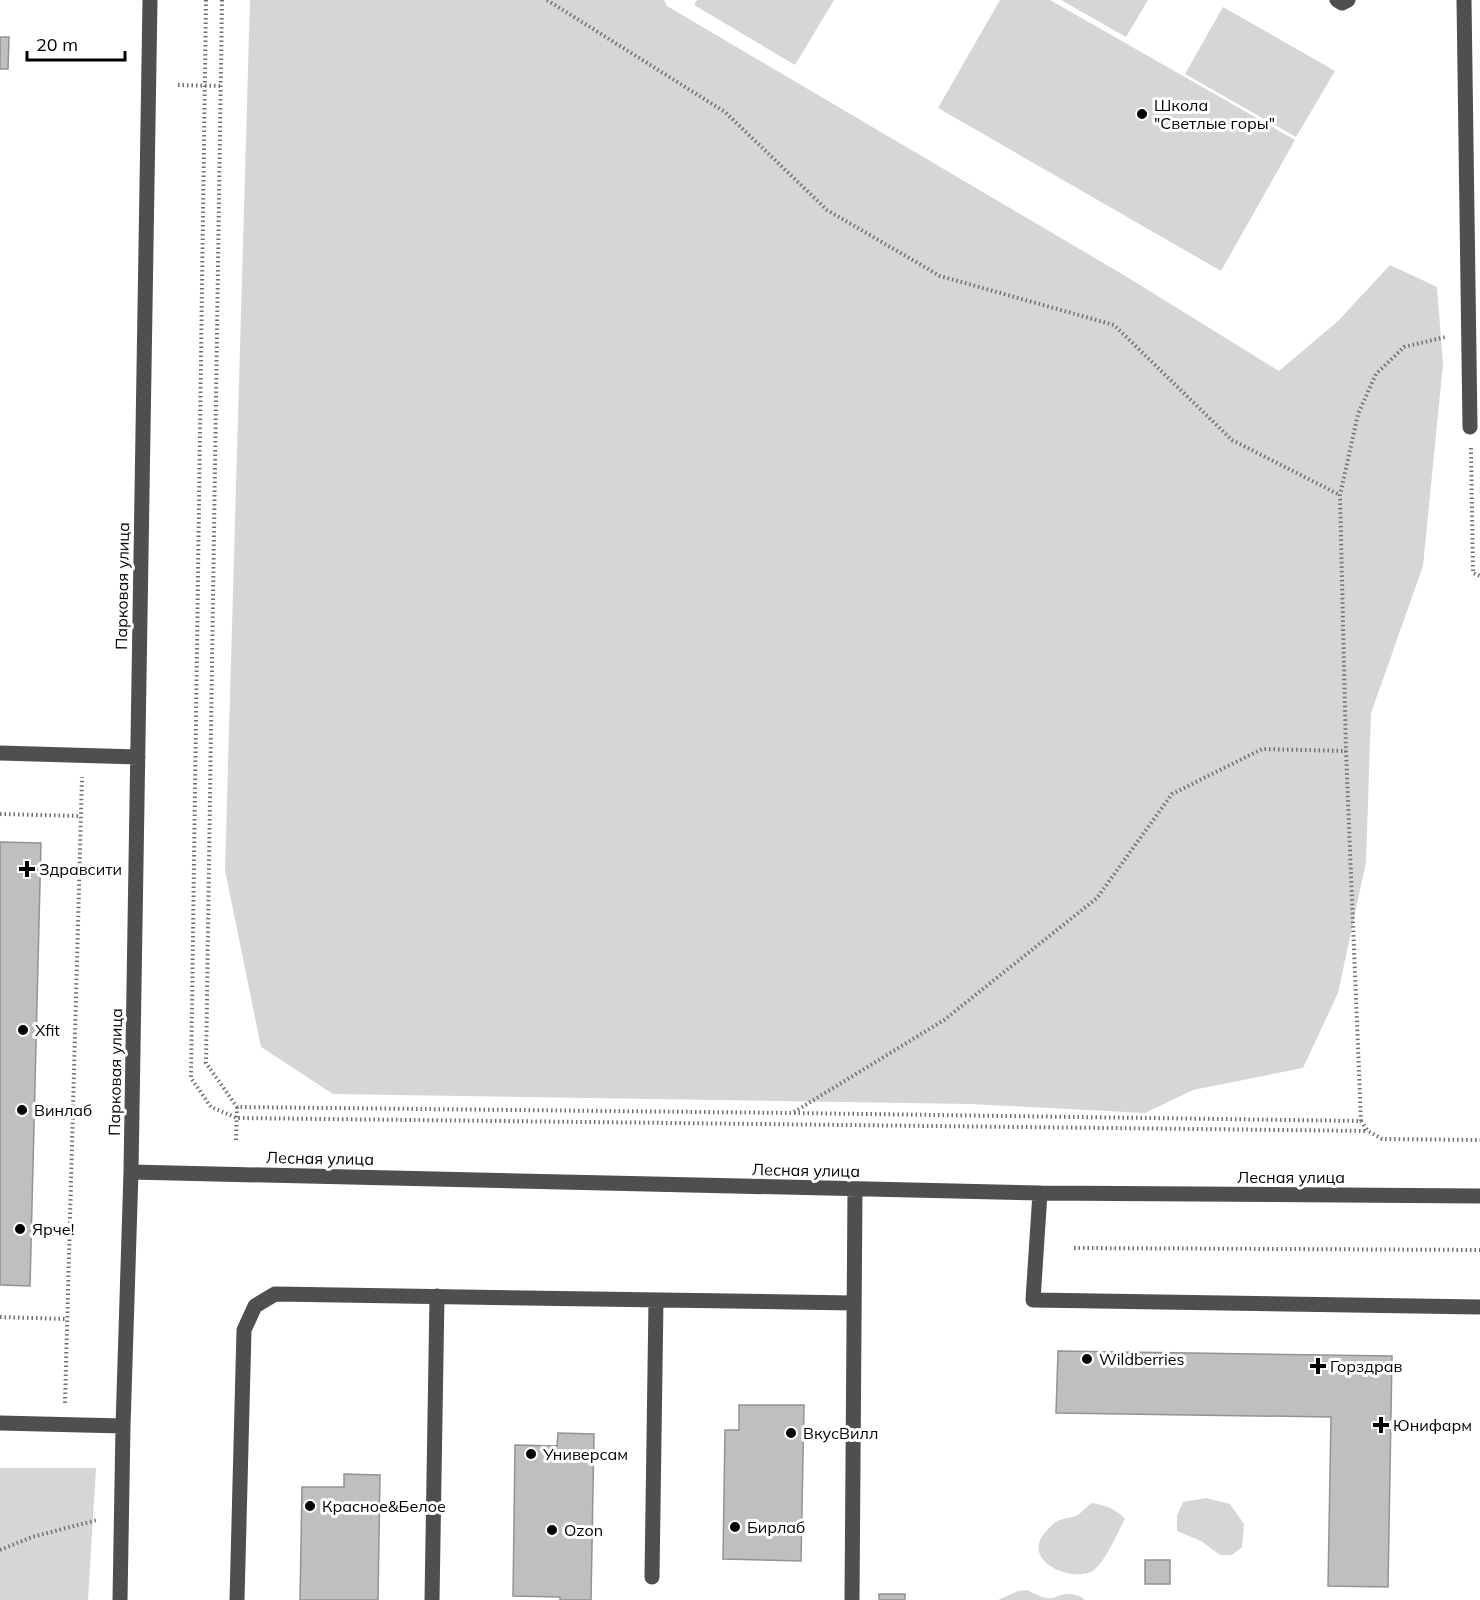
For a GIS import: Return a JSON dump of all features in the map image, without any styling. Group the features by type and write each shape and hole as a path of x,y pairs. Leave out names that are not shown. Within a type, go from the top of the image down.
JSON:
{"street":[{"name":"Парковая улица","path":"120,1600 131,1172 150,0"},
{"path":"1336,0 1342,3 1348,0"},
{"path":"1464,0 1474,243 1469,331 1470,427"},
{"path":"0,753 138,757"},
{"name":"Лесная улица","path":"131,1172 1040,1193 1480,1196"},
{"path":"852,1600 855,1189"},
{"path":"1040,1193 1034,1300 1480,1307"},
{"path":"237,1600 244,1330 255,1306 275,1294 853,1303"},
{"path":"432,1600 437,1296"},
{"path":"652,1577 656,1300"},
{"path":"0,1423 123,1426"}],"path":[{"path":"206,0 191,1078 211,1107 237,1118 1368,1131"},
{"path":"222,0 206,1063 237,1107 236,1140"},
{"path":"547,0 725,112 827,210 940,276 1114,325 1232,440 1340,495"},
{"path":"178,85 221,86"},
{"path":"1469,331 1404,347 1376,374 1358,414 1340,495 1346,751 1361,1121 1368,1131 1382,1139 1480,1140"},
{"path":"1470,427 1473,573 1480,576"},
{"path":"793,1113 944,1020 1097,898 1172,794 1262,749 1346,751"},
{"path":"64,1425 82,756"},
{"path":"0,814 81,816"},
{"path":"237,1107 1361,1121"},
{"path":"1074,1248 1480,1250"},
{"path":"0,1317 67,1319"},
{"path":"0,1550 32,1537 122,1514"}],"shaded area":[{"path":"250,0 664,0 667,6 1127,277 1279,371 1338,321 1390,265 1437,287 1443,364 1423,566 1371,713 1366,862 1338,993 1303,1068 1193,1090 1145,1113 970,1104 333,1094 261,1047 225,870"},
{"path":"697,0 834,0 795,65 694,5"},
{"path":"1000,0 1050,0 1295,140 1221,271 938,108"},
{"path":"1061,0 1148,0 1126,37"},
{"path":"1223,7 1335,71 1296,137 1185,74"},
{"path":"0,1468 96,1468 88,1600 0,1600"},
{"path":"1206,1498 1230,1504 1244,1524 1242,1547 1232,1555 1220,1555 1201,1541 1177,1531 1177,1516 1183,1502"},
{"path":"1092,1503 1110,1508 1125,1519 1099,1565 1087,1573 1077,1574 1058,1570 1049,1565 1039,1552 1039,1543 1043,1536 1055,1522 1078,1515"},
{"path":"1027,1590 1045,1598 1071,1594 1085,1600 998,1600 1018,1591"}],"building":[{"path":"0,37 9,37 8,69 0,69"},
{"path":"0,842 41,843 30,1286 0,1285"},
{"path":"1058,1351 1392,1356 1388,1587 1328,1586 1331,1417 1056,1413"},
{"path":"739,1405 804,1405 801,1561 723,1559 725,1430 739,1430"},
{"path":"558,1433 594,1434 591,1600 513,1596 515,1445 557,1446"},
{"path":"344,1474 380,1475 378,1600 300,1600 302,1487 344,1487"},
{"path":"1145,1560 1170,1560 1170,1584 1145,1584"},
{"path":"879,1594 905,1594 905,1600 879,1600"}],"place":[{"name":"Школа \"Светлые горы\"","path":"1142,114"},
{"name":"Здравсити","path":"27,869"},
{"name":"Xfit","path":"23,1030"},
{"name":"Винлаб","path":"22,1110"},
{"name":"Ярче!","path":"20,1229"},
{"name":"Wildberries","path":"1087,1359"},
{"name":"Горздрав","path":"1318,1366"},
{"name":"Юнифарм","path":"1381,1425"},
{"name":"ВкусВилл","path":"791,1433"},
{"name":"Универсам","path":"531,1454"},
{"name":"Красное&Белое","path":"310,1506"},
{"name":"Бирлаб","path":"735,1527"},
{"name":"Ozon","path":"552,1530"}]}
